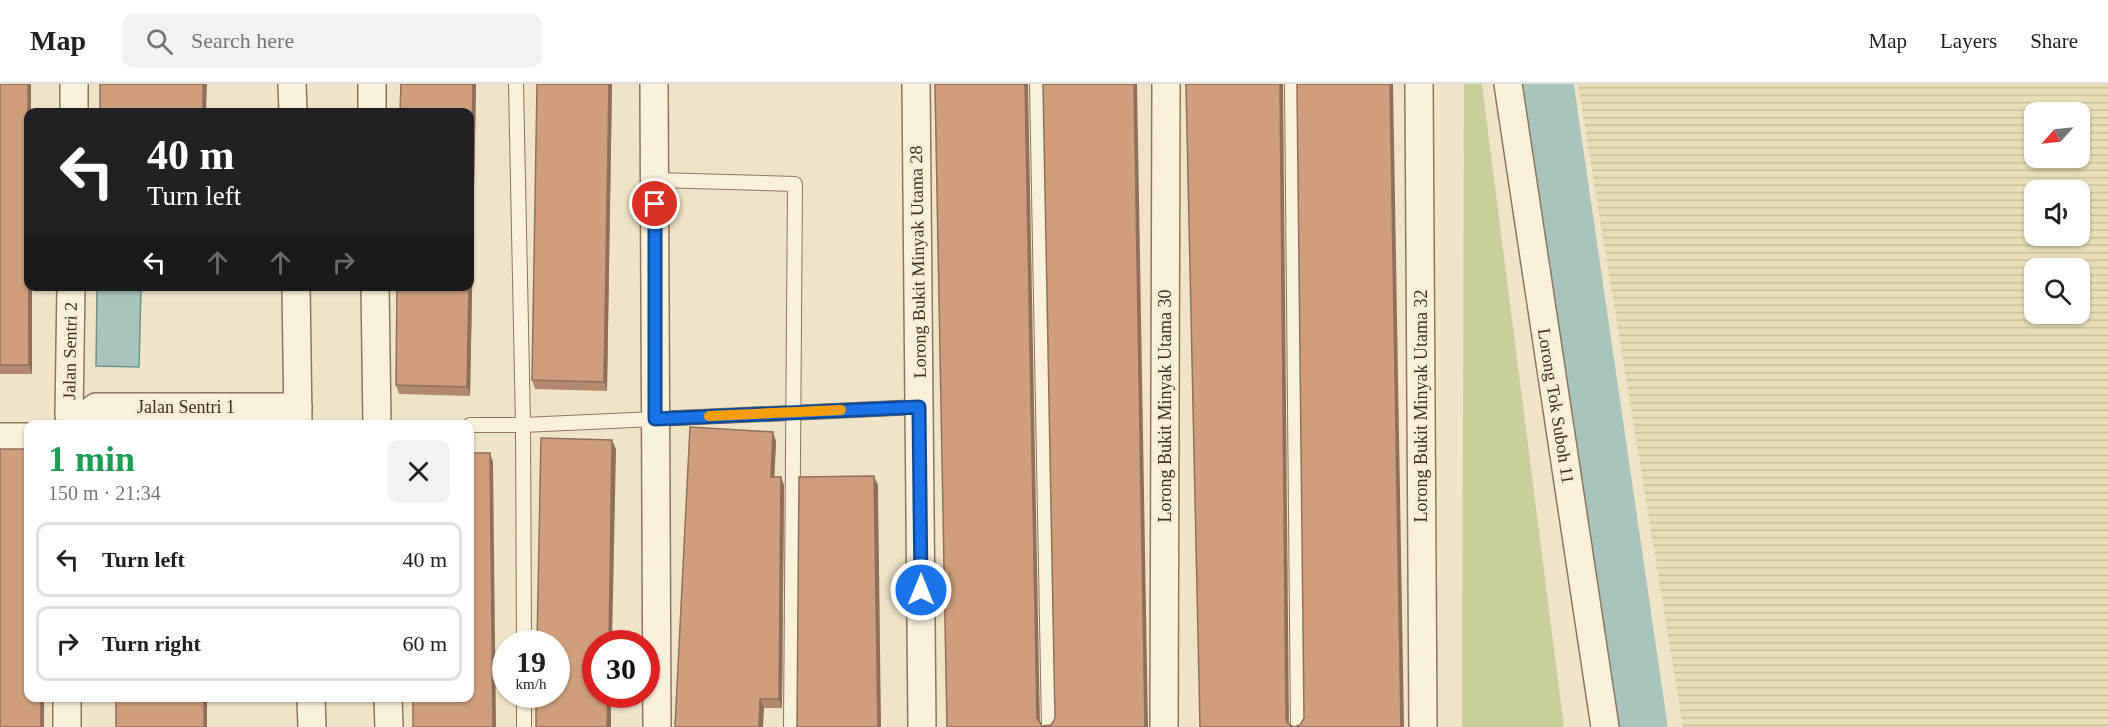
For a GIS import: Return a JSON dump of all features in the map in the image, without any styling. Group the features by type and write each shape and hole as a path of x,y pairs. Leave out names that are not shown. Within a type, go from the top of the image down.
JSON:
{"street":[{"path":"74,84 74,108"},
{"path":"292,84 293,108"},
{"path":"372,84 372,108"},
{"path":"654,84 657,727"},
{"name":"Lorong Bukit Minyak Utama 28","path":"916,84 922,727"},
{"name":"Lorong Bukit Minyak Utama 30","path":"1164,727 1166,84"},
{"name":"Lorong Bukit Minyak Utama 32","path":"1419,84 1422,727"},
{"name":"Lorong Tok Suboh 11","path":"1508,84 1605,727"},
{"name":"Jalan Sentri 2","path":"71,291 71,420"},
{"path":"296,291 298,416"},
{"path":"375,291 377,420"},
{"name":"Jalan Sentri 1","path":"73,420 96,407 298,416"},
{"path":"0,437 24,437"},
{"path":"67,702 67,727"},
{"path":"311,702 312,727"},
{"path":"388,702 389,727"}],"lane":[{"path":"516,84 523,425 524,630"},
{"path":"1037,84 1048,727"},
{"path":"1292,84 1298,727"},
{"path":"655,180 795,184 791,727"},
{"path":"474,425 523,425 919,407"},
{"path":"524,708 524,727"}],"shaded area":[{"path":"1578,84 2108,84 2108,727 1683,727"}],"green space":[{"path":"1464,84 1482,84 1564,727 1462,727"}],"water":[{"path":"97,291 141,291 139,367 96,366"}],"building":[{"path":"0,84 28,84 28,108 24,108 24,291 29,291 29,365 0,365"},
{"path":"100,84 203,84 203,108 100,108"},
{"path":"401,84 473,84 473,108 400,108"},
{"path":"537,84 609,84 604,382 532,380"},
{"path":"935,84 1025,84 1037,718 1042,726 1051,725 1055,718 1043,84 1134,84 1145,727 947,727"},
{"path":"1186,84 1280,84 1286,718 1287,723 1294,727 1200,727"},
{"path":"1297,84 1390,84 1401,727 1294,727 1300,725 1304,718"},
{"path":"397,291 469,291 467,387 396,385"},
{"path":"690,427 773,432 771,477 781,477 779,699 760,699 759,727 675,727"},
{"path":"541,438 612,440 609,630 582,630 582,708 608,708 607,727 536,727 536,708 570,708 570,630 537,630"},
{"path":"0,449 24,449 24,702 41,702 41,727 0,727"},
{"path":"474,453 490,453 493,727 413,727 413,702 474,702"},
{"path":"874,476 878,727 797,727 799,477"},
{"path":"116,702 204,702 204,727 116,727"}],"waterway":[{"path":"1545,84 1639,727"}],"slow traffic":[{"path":"709,416 841,410"}],"route":[{"path":"655,204 655,419 919,407 921,590"}]}
